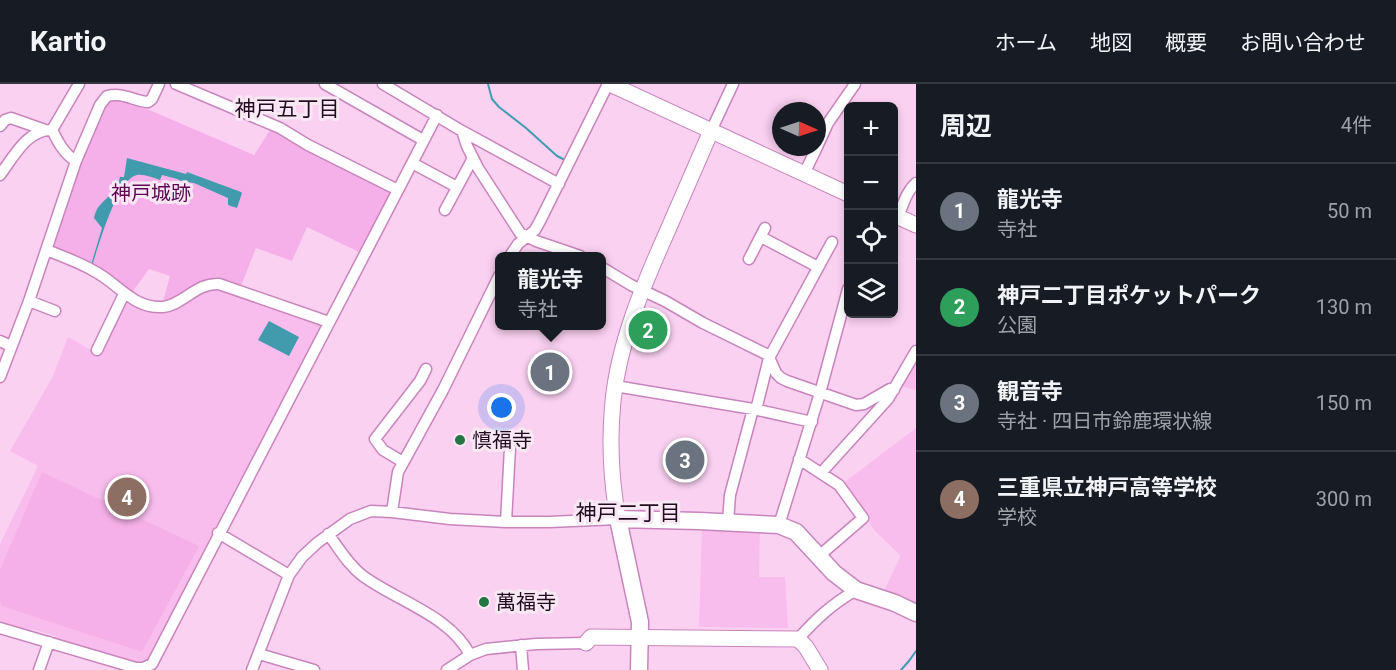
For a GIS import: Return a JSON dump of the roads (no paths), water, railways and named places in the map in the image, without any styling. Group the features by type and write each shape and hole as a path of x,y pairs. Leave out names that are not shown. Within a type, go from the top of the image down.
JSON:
{"main road":[{"path":"639,670 640,637 636,600 618,519 779,525 796,532 834,573 856,590 895,603 915,613"}],"street":[{"path":"0,175 25,142 38,133 49,130 80,84"},
{"path":"0,377 29,302 76,161 100,105 107,96 120,94 148,102 152,99 159,84"},
{"path":"176,84 280,128 308,145 398,190"},
{"path":"326,84 423,140"},
{"path":"383,84 560,184"},
{"path":"513,252 526,236 535,230 609,84 844,192"},
{"path":"252,670 289,575 302,557 317,543 350,519 371,512 392,512 450,519 506,522 618,519 610,449 613,401 632,318 642,290 733,84"},
{"path":"826,127 855,84"},
{"path":"0,628 136,668 145,669 152,664 437,115"},
{"path":"0,126 5,120 11,118 49,130 70,158 76,161"},
{"path":"462,130 478,168 520,233 536,242 567,252"},
{"path":"804,174 813,156"},
{"path":"445,210 473,158"},
{"path":"411,164 457,188"},
{"path":"898,212 910,188 916,183"},
{"path":"898,217 916,225"},
{"path":"749,259 763,232 819,267"},
{"path":"728,522 730,495 769,358 832,243"},
{"path":"47,250 92,269 114,283 124,294 145,304 163,307 171,305 204,287 219,284 329,322"},
{"path":"606,270 703,323 768,355 776,373 781,378 856,405 864,404 890,389 894,390"},
{"path":"392,512 396,479 403,462 443,390 495,284"},
{"path":"97,350 124,294"},
{"path":"29,302 55,311"},
{"path":"779,525 812,422 844,307"},
{"path":"0,341 11,346"},
{"path":"821,473 894,390 916,351"},
{"path":"403,462 383,450 375,439 420,381 426,369"},
{"path":"615,386 812,422"},
{"path":"506,522 510,448"},
{"path":"799,459 839,485 863,518 819,556"},
{"path":"218,533 289,575"},
{"path":"328,534 362,575 445,626 458,637 470,655"},
{"path":"798,639 826,610 856,590"},
{"path":"447,670 470,655 486,649 521,645 585,643 591,637 798,639 806,647 820,670"},
{"path":"39,670 49,642"},
{"path":"521,645 522,670"},
{"path":"259,654 314,670"}],"water":[{"path":"127,158 186,174 187,172 241,192 237,208 228,205 228,198 194,183 162,175 160,180 137,175 122,188 116,200 92,266 102,228 94,218 95,214 102,203 111,196 115,187 117,188 120,177 124,177"},
{"path":"269,321 299,337 289,356 258,340"}],"waterway":[{"path":"488,84 492,99 499,107 557,156 565,160"},
{"path":"901,670 916,651"}],"place":[{"name":"神戸二丁目ポケットパーク","path":"648,330"},
{"name":"龍光寺","path":"550,372"},
{"name":"慎福寺","path":"460,440"},
{"name":"観音寺","path":"685,460"},
{"name":"三重県立神戸高等学校","path":"127,497"},
{"name":"萬福寺","path":"484,602"}],"district":[{"name":"神戸五丁目","path":"287,109"},
{"name":"神戸二丁目","path":"628,513"}],"park label":[{"name":"神戸城跡","path":"151,193"}]}
